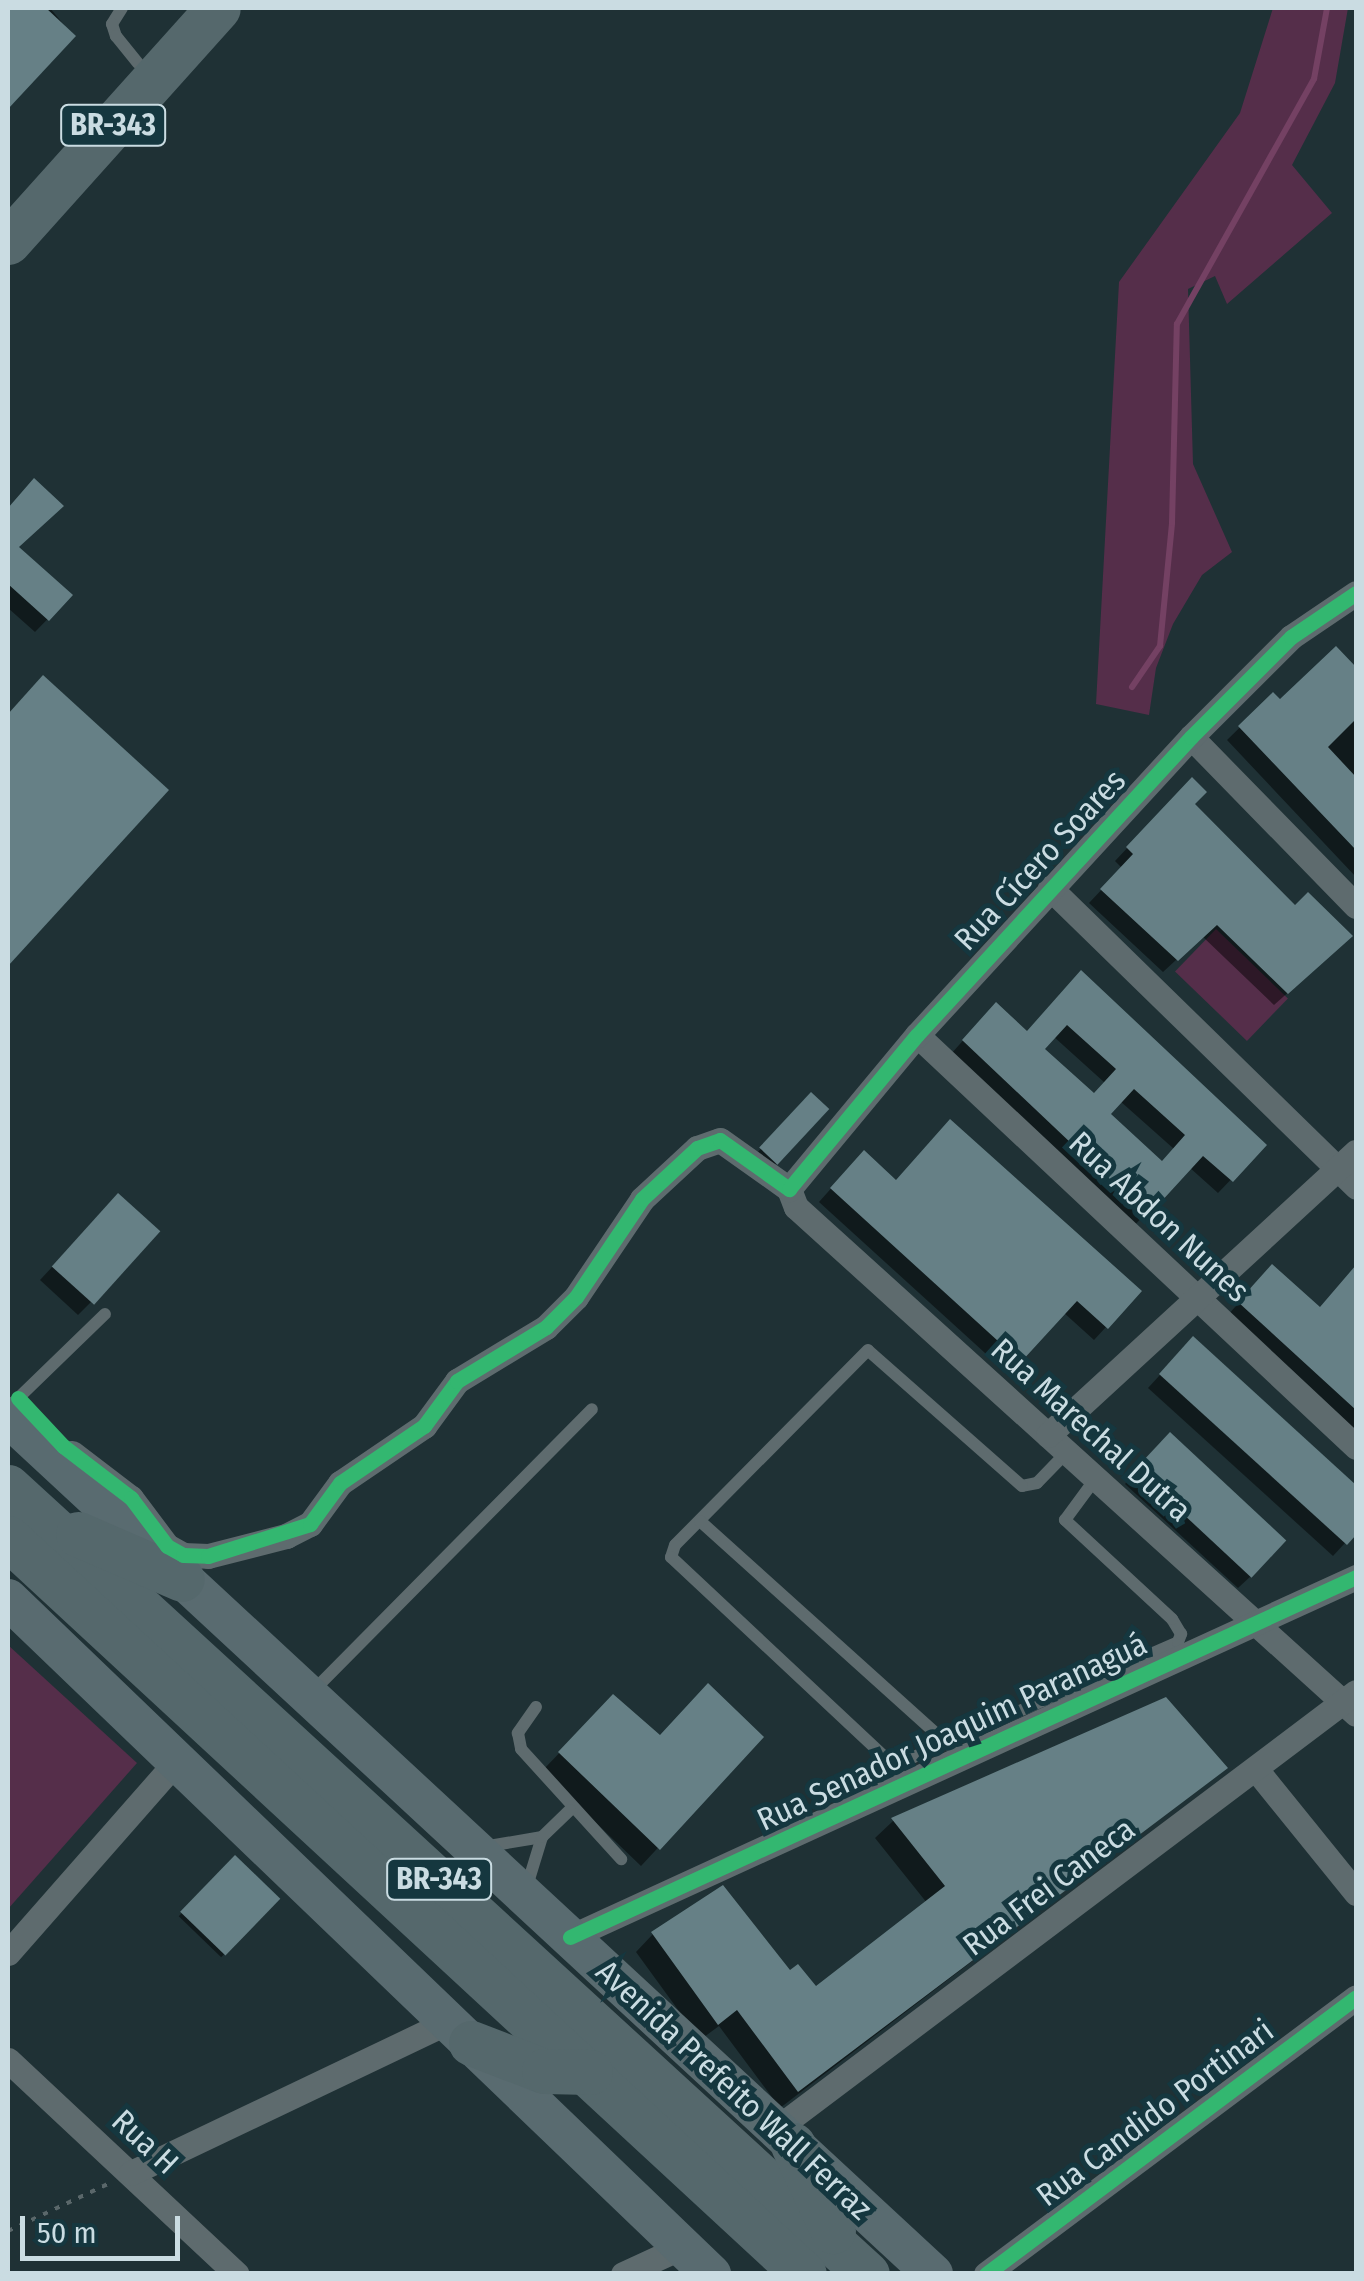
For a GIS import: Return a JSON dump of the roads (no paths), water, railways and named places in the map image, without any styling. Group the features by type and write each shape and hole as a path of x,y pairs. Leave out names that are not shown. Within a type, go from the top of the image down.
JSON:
{"highway":[{"name":"BR-343","path":"8,204 188,8"},
{"name":"BR-343","path":"8,242 218,8"},
{"name":"Avenida Prefeito Wall Ferraz","path":"8,1488 26,1528 804,2274"},
{"path":"26,1528 168,1560"},
{"name":"Avenida Prefeito Wall Ferraz","path":"26,1528 855,2262"},
{"name":"BR-343","path":"460,2033 544,2072 590,2072"},
{"path":"785,2137 855,2262"}],"main road":[{"name":"Avenida Prefeito Wall Ferraz","path":"11,1408 308,1696 933,2274"},
{"name":"BR-343","path":"8,1599 174,1764 460,2033"},
{"path":"460,2033 711,2274"}],"street":[{"name":"Rua Cícero Soares","path":"790,1188 917,1035 1190,736 1292,637 1356,594"},
{"path":"1190,736 1356,906"},
{"path":"1050,888 1350,1169 1197,1298 1058,1443"},
{"name":"Rua Abdon Nunes","path":"917,1035 1356,1447"},
{"name":"Rua Marechal Dutra","path":"168,1560 208,1556 310,1524 340,1483 424,1426 457,1381 546,1327 576,1297 642,1199 697,1148 720,1140 790,1188 796,1206 1256,1623 1352,1703"},
{"name":"Rua Senador Joaquim Paranaguá","path":"570,1938 1356,1577"},
{"name":"Rua Frei Caneca","path":"785,2137 1352,1703"},
{"path":"8,1953 174,1764"},
{"path":"1258,1772 1356,1893"},
{"name":"Rua Candido Portinari","path":"986,2274 1356,1996"},
{"path":"130,2173 460,2033"},
{"name":"Rua H","path":"8,2060 237,2274"},
{"path":"623,2274 682,2247"}],"lane":[{"path":"122,8 112,24 116,36 138,63"},
{"path":"11,1408 105,1314"},
{"path":"1058,1443 1038,1484 1022,1486 868,1350 675,1546 678,1569 886,1758 900,1762 1178,1642 1178,1625 1066,1520 1096,1478"},
{"path":"308,1696 592,1409"},
{"path":"700,1521 948,1744"},
{"path":"536,1707 518,1733 521,1748 570,1810 621,1859"},
{"path":"525,1894 542,1836 570,1810"},
{"path":"475,1848 542,1836"}],"waterway":[{"path":"1132,687 1160,646 1172,523 1177,324 1314,79 1327,8"}]}
